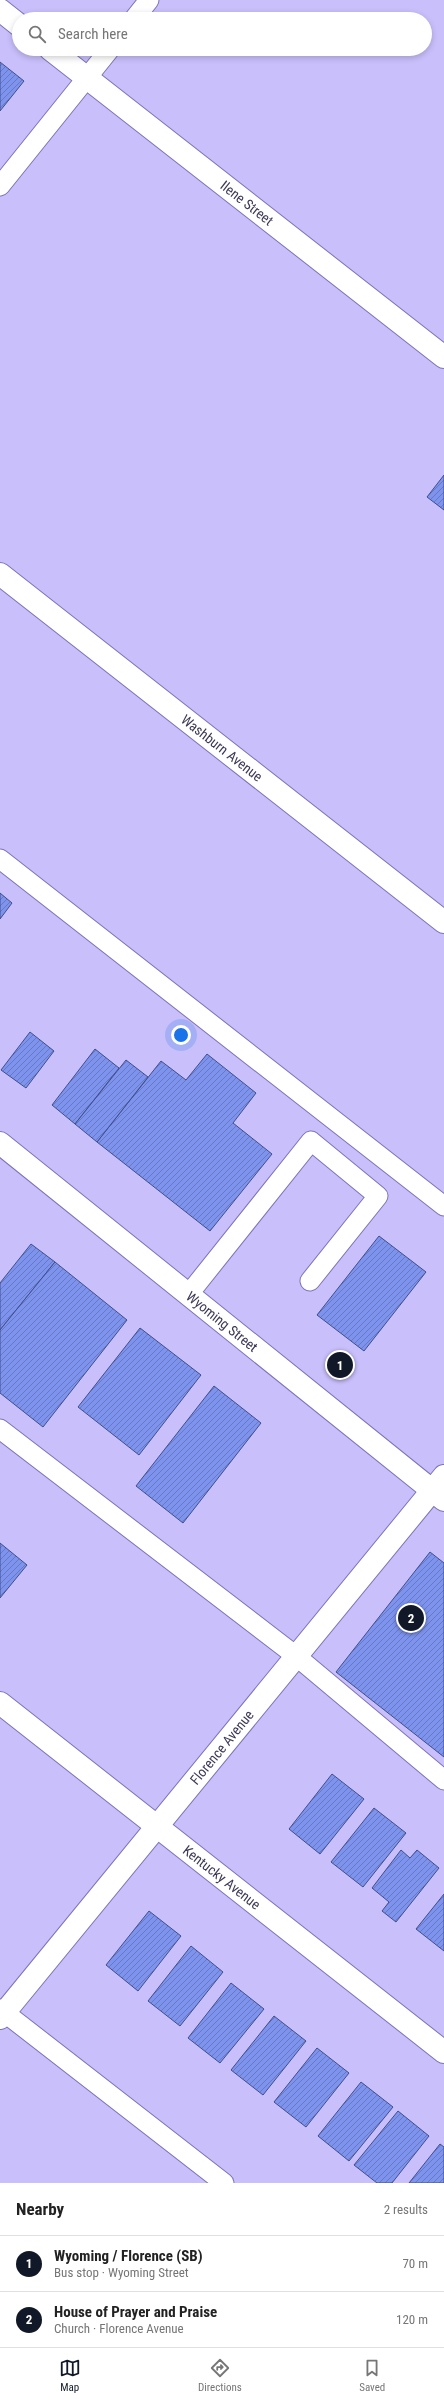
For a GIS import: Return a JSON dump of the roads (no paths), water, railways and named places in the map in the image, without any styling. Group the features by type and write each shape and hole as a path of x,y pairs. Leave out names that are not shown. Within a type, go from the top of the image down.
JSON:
{"street":[{"path":"0,10 12,19"},
{"name":"Ilene Street","path":"59,56 444,357"},
{"name":"Washburn Avenue","path":"0,574 444,922"},
{"name":"Wyoming Street","path":"0,1143 188,1294 440,1489"},
{"name":"Florence Avenue","path":"1,2013 296,1656 440,1489"},
{"name":"Kentucky Avenue","path":"0,1703 444,2052"}],"lane":[{"path":"140,12 149,0"},
{"path":"0,186 105,56"},
{"path":"0,859 444,1206"},
{"path":"188,1294 311,1141 378,1196 310,1281"},
{"path":"0,1429 296,1656 444,1780"},
{"path":"1,2013 224,2183"}],"place":[{"name":"Wyoming / Florence (SB)","path":"340,1365"},
{"name":"House of Prayer and Praise","path":"411,1618"}]}
